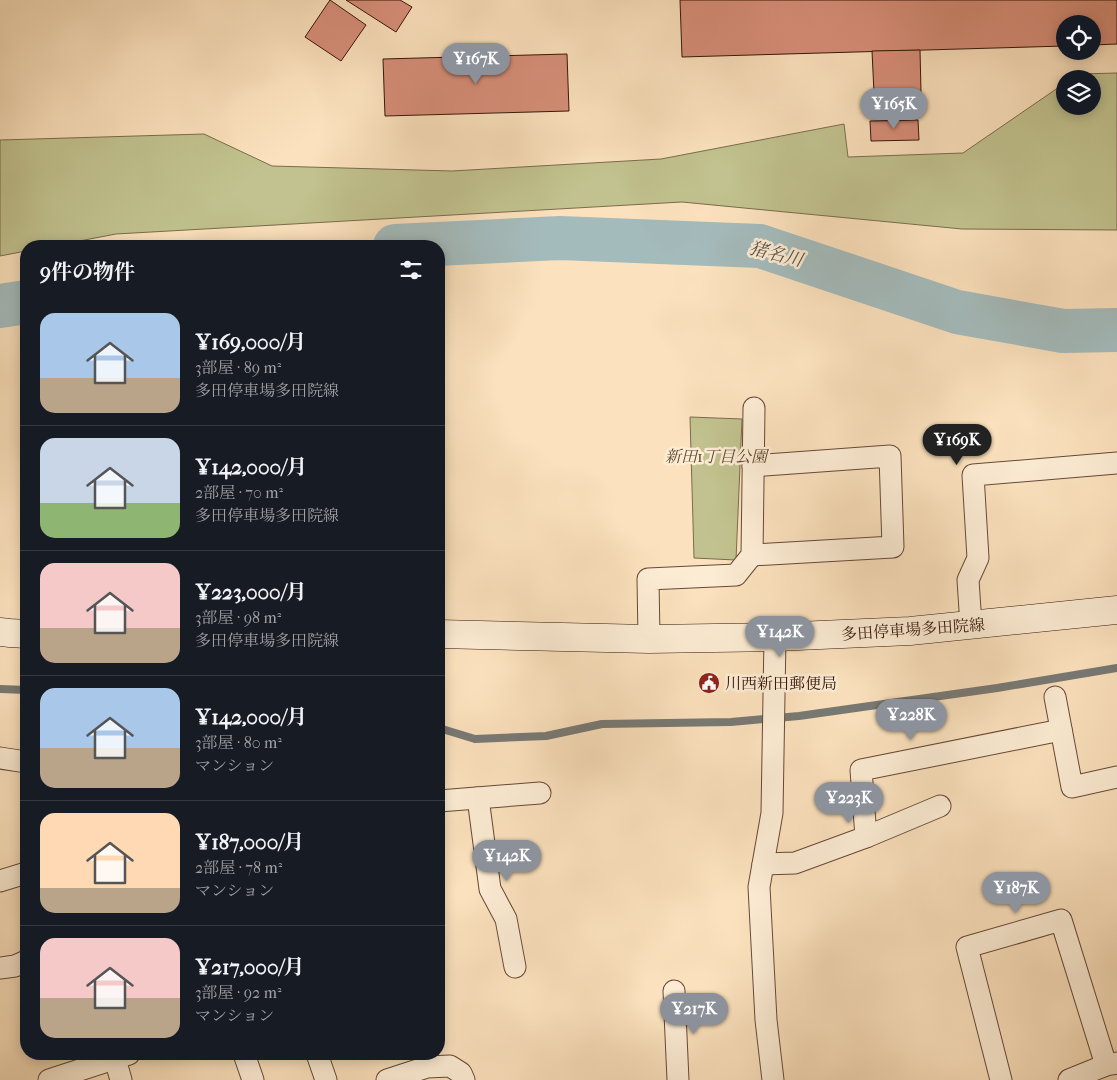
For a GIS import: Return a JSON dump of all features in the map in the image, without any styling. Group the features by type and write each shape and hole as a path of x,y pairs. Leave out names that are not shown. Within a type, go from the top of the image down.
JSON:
{"main road":[{"name":"多田停車場多田院線","path":"445,634 649,639 775,637 910,631 1117,610"},
{"path":"0,632 20,634"}],"street":[{"path":"649,639 648,579 736,575 752,555 754,408"},
{"path":"752,555 894,546 890,456 753,466"},
{"path":"971,625 968,580 978,558 973,475 1117,463"},
{"path":"773,1080 766,1020 759,887 772,813 775,637"},
{"path":"1055,697 1072,787 1117,777"},
{"path":"866,837 861,770 1061,730"},
{"path":"0,758 20,761"},
{"path":"445,801 540,793"},
{"path":"478,798 490,889 506,919 515,967"},
{"path":"764,864 795,863 866,837 940,806"},
{"path":"0,881 20,875"},
{"path":"1001,1080 967,948 1061,920 1105,1069 1069,1080"},
{"path":"0,968 20,964"},
{"path":"674,991 678,1080"},
{"path":"49,1080 110,1060"},
{"path":"120,1080 122,1060"},
{"path":"246,1060 253,1080"},
{"path":"319,1060 326,1080"},
{"path":"387,1080 427,1067 450,1066 461,1073 464,1080"}],"green space":[{"path":"1101,73 1117,73 1117,230 962,229 682,202 116,234 84,240 20,240 20,252 0,256 0,140 204,134 272,166 452,171 661,159 844,124 848,157 963,153 1056,89 1056,115 1101,115"},
{"name":"新田1丁目公園","path":"690,417 742,419 736,560 694,558"}],"building":[{"path":"330,0 366,25 341,61 305,37"},
{"path":"346,0 400,0 412,7 396,32"},
{"path":"680,0 1117,0 1117,44 1101,45 1101,15 1056,15 1056,46 682,57"},
{"path":"920,50 921,92 874,93 872,51"},
{"path":"567,54 569,111 385,116 383,59"},
{"path":"918,120 919,140 871,141 870,121"}],"waterway":[{"name":"猪名川","path":"445,244 560,238 760,246 957,312 1063,331 1117,330"},
{"name":"猪名川","path":"0,306 20,303"},
{"path":"445,730 475,739 546,736 602,724 731,722 799,716 997,688 1117,668"},
{"path":"0,689 20,690"}],"place":[{"name":"川西新田郵便局","path":"709,683"}]}
